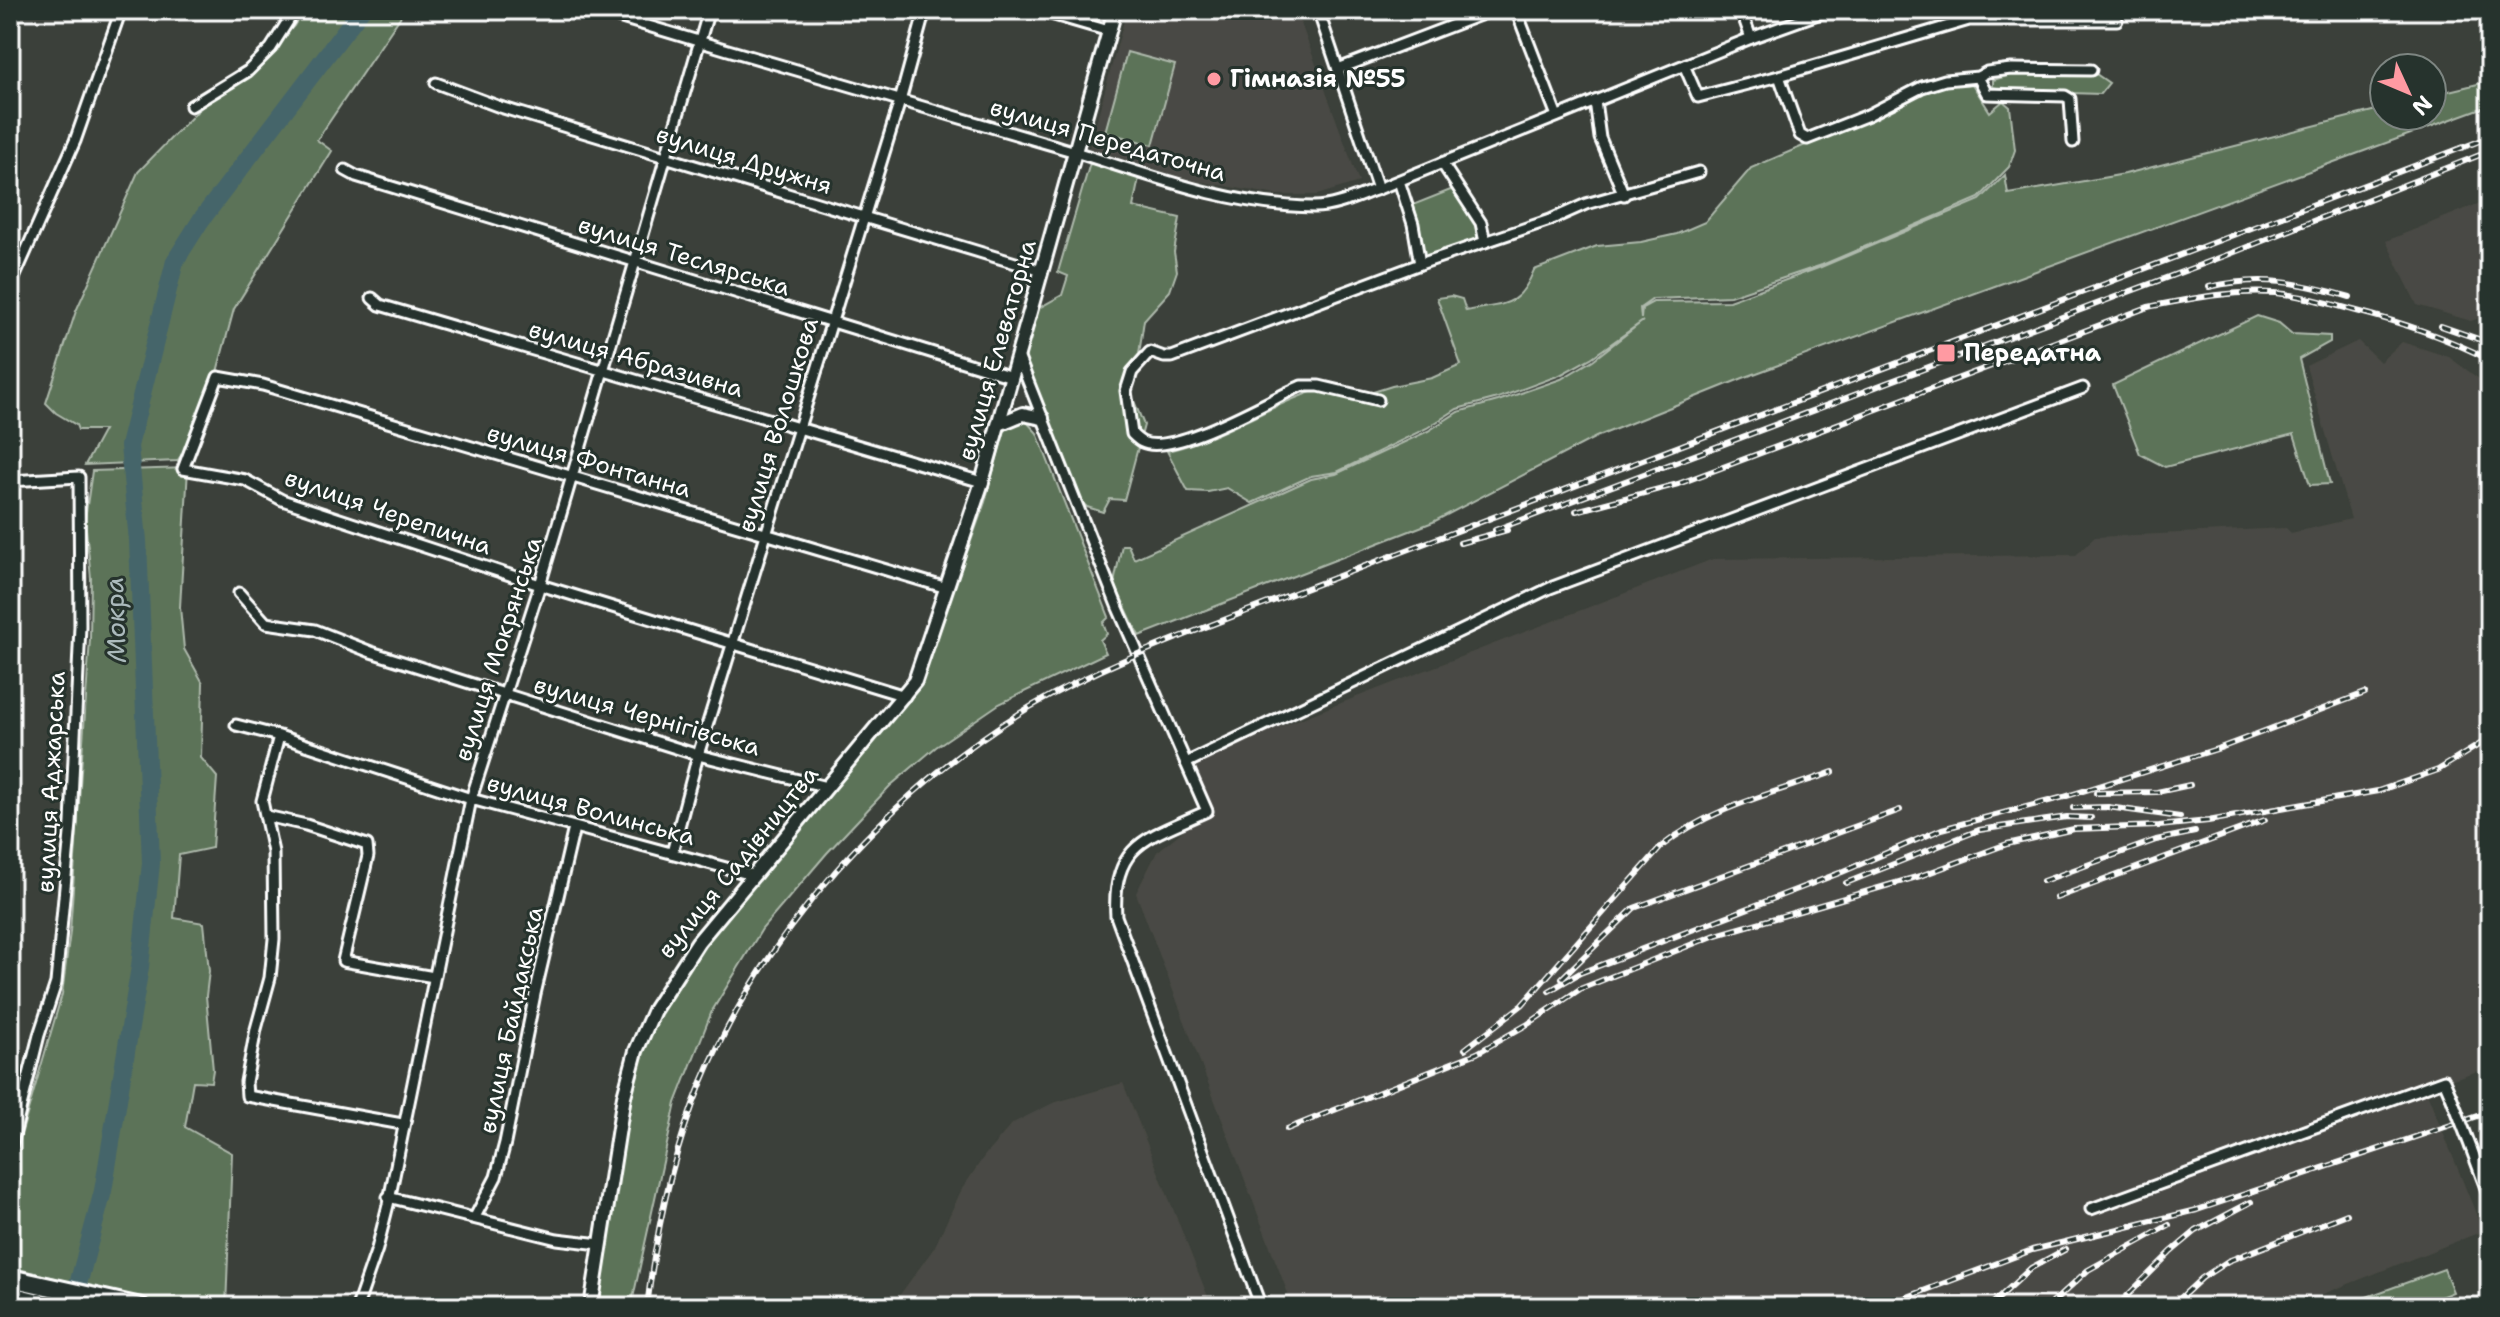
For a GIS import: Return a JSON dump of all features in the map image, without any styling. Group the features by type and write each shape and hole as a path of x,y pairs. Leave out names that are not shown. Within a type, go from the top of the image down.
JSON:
{"highway":[{"path":"18,1279 139,1306"},
{"path":"16,1297 59,1307"}],"street":[{"path":"10,287 75,141 121,10"},
{"path":"191,106 248,71 271,48 295,10"},
{"name":"вулиця Передаточна","path":"595,10 1197,191 1279,205 1318,207 1340,203 1399,181 1751,38 1829,10"},
{"name":"вулиця Мокрянська","path":"357,1307 377,1249 471,799 573,477 709,10"},
{"name":"вулиця Волошкова","path":"672,853 698,755 900,101 925,10"},
{"path":"1037,10 1109,31"},
{"name":"вулиця Елеваторна","path":"905,696 915,681 982,482 1115,10"},
{"path":"1318,10 1378,189"},
{"path":"1338,69 1493,10"},
{"path":"1516,10 1557,116"},
{"path":"1741,10 1751,38"},
{"path":"1684,65 1698,97 1969,20 2117,20"},
{"path":"1779,76 1800,135 1807,139 1868,115 1922,87 1945,80 1978,77 1987,72 2011,69 2091,70"},
{"path":"1978,77 1987,94 2065,96 2070,99 2073,142"},
{"name":"вулиця Дружня","path":"436,83 500,107 1042,271"},
{"path":"1595,101 1600,138 1624,195"},
{"path":"1442,163 1481,223 1485,242"},
{"name":"вулиця Теслярська","path":"345,170 634,263 1012,377"},
{"path":"1378,400 1319,386 1301,386 1200,435 1155,444 1142,442 1132,434 1126,391 1132,372 1150,352 1172,357 1420,264 1550,220 1586,204 1699,172"},
{"path":"1399,181 1413,224 1420,264"},
{"name":"вулиця Абразивна","path":"372,298 380,305 982,482"},
{"path":"1018,356 1123,621 1207,811 1138,843 1123,862 1115,895 1116,916 1261,1307"},
{"name":"вулиця Фонтанна","path":"218,377 263,385 947,588"},
{"name":"вулиця Черепична","path":"218,377 183,469 245,480 282,500 540,585 905,696"},
{"path":"1186,763 1550,588 2083,388"},
{"path":"999,424 1023,414 1042,418"},
{"name":"вулиця Аджарська","path":"10,481 79,477 80,567 71,823 56,983 39,1035 10,1151"},
{"name":"вулиця Чернігівська","path":"239,593 266,623 315,630 371,652 698,755 827,787"},
{"name":"вулиця Садівництва","path":"591,1307 624,1096 636,1051 654,1010 673,976 752,875 905,696"},
{"name":"вулиця Волинська","path":"236,725 279,736 471,799 752,875"},
{"path":"279,736 262,801 273,852 274,939 270,978 246,1082 247,1096 402,1124"},
{"path":"266,816 322,829 367,845 368,856 343,961 434,977"},
{"name":"вулиця Байдакська","path":"475,1217 496,1177 505,1143 535,994 574,828"},
{"path":"2091,1209 2444,1080 2490,1199"},
{"path":"388,1197 557,1239 600,1244"}],"shaded area":[{"name":"Гімназія №55","path":"1127,10 1296,10 1359,182 1317,195 1277,195 1190,180 1089,148"},
{"path":"2490,199 2490,314 2471,321 2417,305 2386,241"},
{"path":"2358,341 2380,362 2402,342 2449,357 2490,387 2490,1067 2425,1088 2483,1231 2290,1307 1293,1307 1136,893 1157,852 1207,811 1186,763 1713,559 2076,555 2095,537 2286,528 2291,533 2351,519 2306,366"},
{"path":"1123,1083 1212,1307 891,1307 934,1248 962,1189 985,1155 1013,1123 1053,1103"}],"green space":[{"path":"303,10 405,10 317,140 332,151 234,309 210,398 191,442 177,461 85,465 104,430 78,430 76,425 46,403 76,311 138,172 222,86 263,58 294,26"},
{"path":"1127,52 1175,65 1153,145 1105,132"},
{"path":"2014,74 2096,74 2109,83 2100,94 2008,91 1993,87 1993,80"},
{"path":"2490,81 2490,105 2448,120 2448,91"},
{"path":"1957,83 1972,84 1990,112 2003,101 2010,107 2015,150 2009,167 1979,198 1822,265 1730,296 1653,299 1640,308 1641,319 1642,308 1653,302 1729,301 1821,267 1980,200 2005,175 2008,194 2125,174 2368,112 2368,132 2416,132 1743,378 1596,437 1433,522 1139,636 1114,583 1122,545 1128,545 1134,559 1311,479 1336,474 1428,431 1458,412 1561,379 1593,360 1643,321 1591,358 1560,375 1498,398 1457,409 1427,428 1337,472 1311,476 1252,503 1227,488 1208,492 1188,491 1167,451 1210,437 1293,399 1336,384 1348,391 1367,394 1432,378 1461,365 1437,298 1451,296 1462,299 1466,311 1499,305 1522,292 1534,270 1597,246 1641,242 1677,234 1705,222 1751,168 1886,111 1919,93"},
{"path":"1090,163 1139,178 1133,207 1180,218 1174,252 1177,271 1170,291 1144,320 1139,354 1132,363 1124,387 1144,425 1124,500 1110,499 1103,512 1087,507 1077,498 1023,358 1039,308 1062,295 1068,276 1058,272"},
{"path":"1453,189 1478,229 1480,239 1429,259 1423,257 1410,206"},
{"path":"2257,316 2279,323 2292,334 2330,336 2330,342 2299,359 2330,484 2310,485 2294,434 2165,467 2140,454 2113,385"},
{"path":"1026,421 1037,433 1109,617 1103,623 1107,634 1100,640 1106,653 999,704 936,747 890,786 762,929 712,1011 676,1103 631,1307 597,1307 633,1082 659,1012 708,936 925,669 985,502 1004,432 1011,424"},
{"path":"188,468 180,607 184,649 203,683 201,758 217,777 212,848 179,855 174,918 204,923 209,971 206,996 213,1070 211,1082 193,1081 185,1127 232,1153 226,1307 174,1307 10,1267 10,1173 62,994 70,932 90,639 91,578 85,519 92,471"},
{"path":"2444,1269 2453,1292 2416,1307 2339,1307"}],"waterway":[{"name":"Мокра","path":"72,1307 103,1191 140,967 151,863 138,541 129,446 175,261 201,220 361,10"}],"railway":[{"path":"647,1307 666,1194 691,1111 728,1027 759,973 836,870 880,824 928,781 1030,707 1117,663 1177,638 2490,137"},
{"path":"1495,530 2227,255 2490,151"},
{"path":"2209,287 2246,281 2280,282 2350,297"},
{"path":"1576,511 1678,484 2148,307 2195,298 2259,292 2305,297 2406,325 2490,360"},
{"path":"2441,326 2490,343"},
{"path":"1460,543 1507,530"},
{"path":"1549,991 1580,973 1842,872 1942,829 2064,797 2220,748 2365,693"},
{"path":"1287,1129 1477,1053 1580,989 1713,936 1920,876 2007,844 2074,829 2208,821 2378,791 2438,770 2490,738"},
{"path":"1465,1049 1522,1005 1662,846 1681,832 1722,811 1833,772"},
{"path":"2096,793 2157,792 2190,785"},
{"path":"2073,808 2108,807 2180,817"},
{"path":"1562,978 1634,908 1900,810"},
{"path":"1846,883 1979,830 2067,817 2091,818"},
{"path":"2056,898 2265,820"},
{"path":"2043,881 2156,840 2195,832"},
{"path":"1881,1307 2032,1250 2197,1210 2490,1112"},
{"path":"2116,1307 2196,1231 2251,1202"},
{"path":"2171,1307 2202,1278 2228,1261 2347,1214"},
{"path":"2048,1307 2088,1270 2169,1225"},
{"path":"1989,1307 2031,1268 2066,1249"}],"place":[{"name":"Гімназія №55","path":"1214,79"},
{"name":"Передатна","path":"1946,353"}]}
